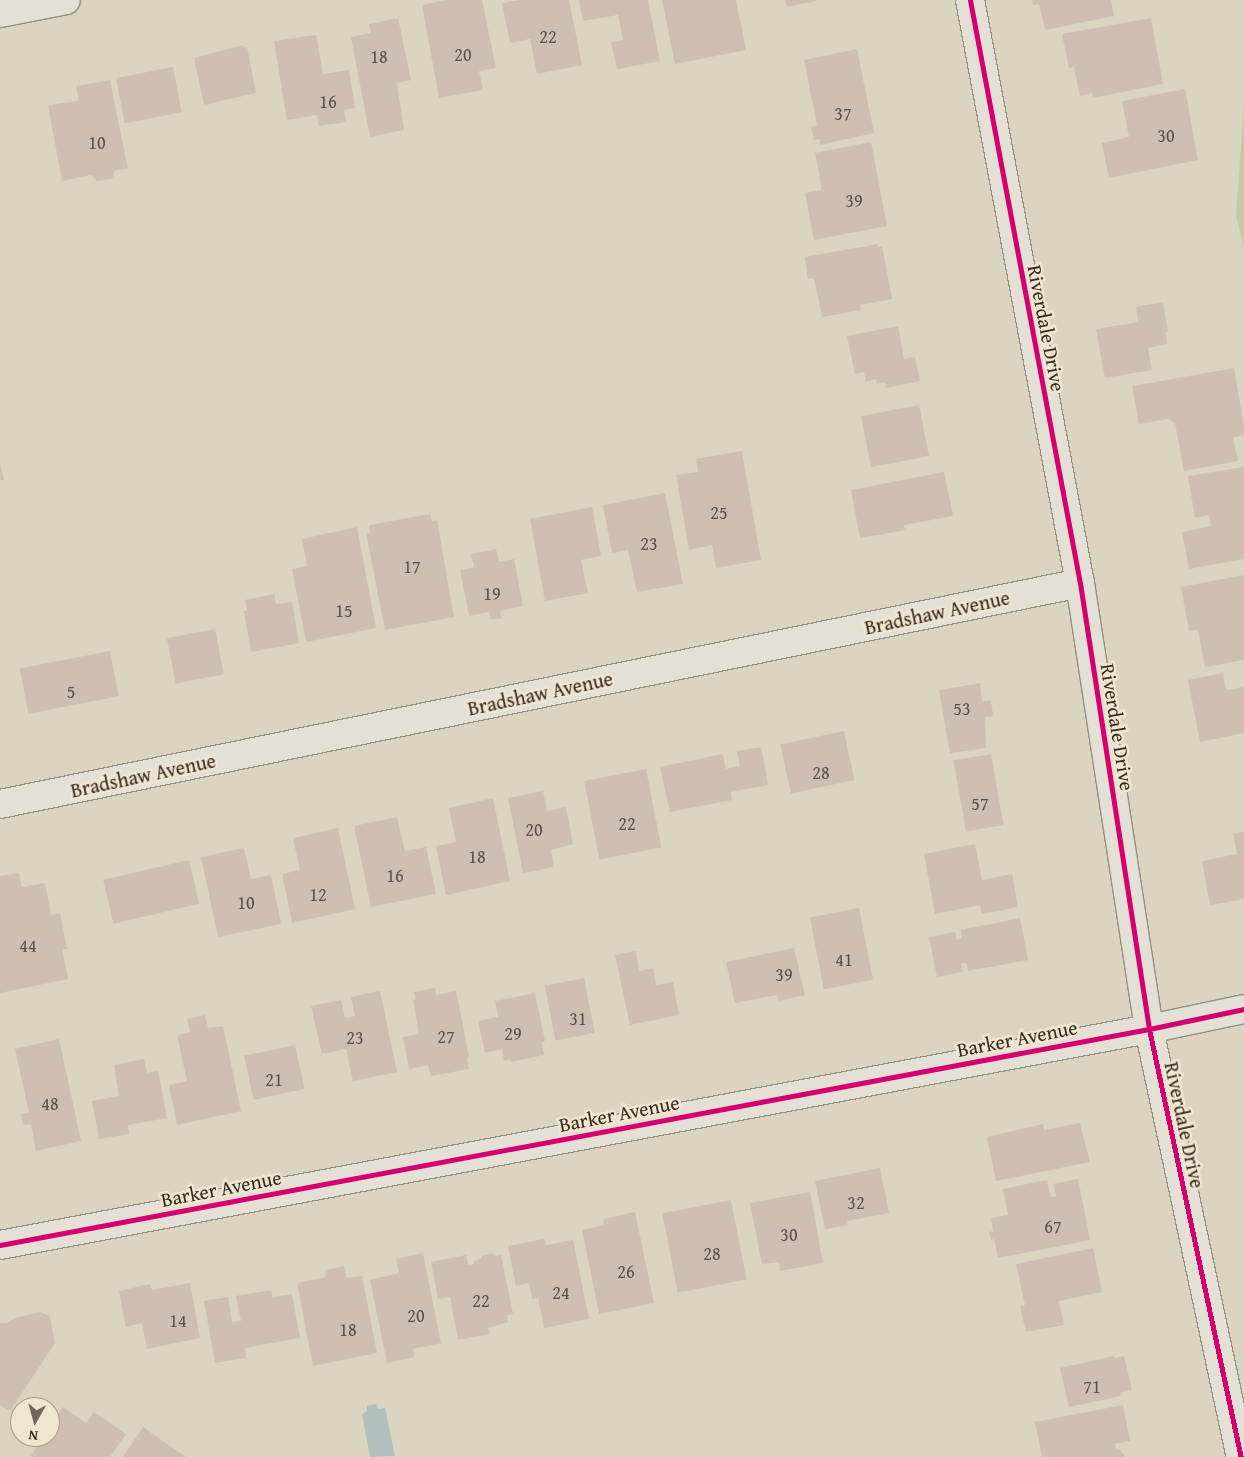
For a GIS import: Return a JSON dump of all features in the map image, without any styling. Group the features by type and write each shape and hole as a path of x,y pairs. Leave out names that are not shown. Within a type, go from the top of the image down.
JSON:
{"street":[{"path":"0,13 66,0"},
{"name":"Riverdale Drive","path":"970,0 1080,583 1149,1029 1241,1457"},
{"name":"Bradshaw Avenue","path":"0,804 1080,583"},
{"name":"Barker Avenue","path":"0,1245 1149,1029 1244,1009"}],"green space":[{"path":"1244,106 1244,249 1236,215"}],"shaded area":[{"path":"377,1404 378,1409 385,1408 395,1456 370,1457 362,1414 367,1411 367,1406"}],"building":[{"path":"447,0 482,0 496,68 479,71 483,90 439,98 422,5"},
{"path":"520,0 569,0 582,65 537,74 530,39 510,43 502,3"},
{"path":"579,0 648,0 660,61 617,69 611,42 623,40 618,15 583,21"},
{"path":"662,0 736,0 746,50 675,64"},
{"path":"785,0 816,0 816,1 787,7"},
{"path":"1032,0 1111,0 1114,16 1045,30 1039,4 1033,5"},
{"path":"398,18 411,80 397,83 404,130 370,137 351,37 371,33 369,24"},
{"path":"1151,18 1163,84 1093,98 1092,93 1080,96 1074,67 1069,68 1062,34"},
{"path":"316,35 323,74 349,70 355,108 344,110 346,122 319,126 317,115 287,120 274,41"},
{"path":"243,45 244,48 247,47 256,93 204,105 194,58"},
{"path":"857,49 874,133 820,145 820,139 814,140 811,127 817,125 804,60"},
{"path":"173,67 182,112 125,123 116,78"},
{"path":"110,80 128,169 115,170 112,179 97,181 91,175 62,181 48,105 79,101 76,86"},
{"path":"1185,89 1198,160 1109,178 1102,143 1129,137 1122,101"},
{"path":"871,142 887,226 814,240 805,193 822,190 815,153"},
{"path":"878,244 878,247 882,246 892,299 860,305 861,310 822,317 814,278 808,279 805,257"},
{"path":"1163,302 1168,332 1166,332 1167,344 1148,348 1152,370 1105,378 1096,329 1138,322 1136,307"},
{"path":"898,326 904,359 915,357 920,381 886,388 885,382 877,384 876,379 866,382 864,372 855,374 847,336"},
{"path":"1234,368 1244,426 1244,435 1233,437 1238,461 1184,471 1175,423 1168,419 1139,424 1132,386"},
{"path":"919,405 929,456 871,467 861,416"},
{"path":"742,451 761,560 716,568 712,545 689,550 676,475 698,472 696,459"},
{"path":"0,463 4,480 0,480"},
{"path":"1244,467 1244,559 1189,569 1182,532 1211,526 1209,515 1195,518 1188,476"},
{"path":"944,472 953,516 904,525 905,530 860,538 851,490"},
{"path":"665,493 683,584 637,592 628,550 612,553 603,505"},
{"path":"592,507 601,556 581,560 588,593 545,601 530,519"},
{"path":"430,514 432,521 437,520 454,617 385,630 366,533 370,533 369,525"},
{"path":"357,527 376,628 306,642 292,569 307,566 302,539"},
{"path":"496,549 499,562 514,559 523,606 500,611 501,618 491,620 489,612 469,616 460,570 474,567 471,554"},
{"path":"1244,575 1244,660 1205,667 1198,630 1189,631 1181,587"},
{"path":"274,594 276,604 292,602 299,643 251,652 244,611 247,611 245,600"},
{"path":"215,629 224,674 176,684 167,638"},
{"path":"110,651 119,696 28,714 20,669"},
{"path":"1223,673 1226,690 1244,687 1244,733 1200,742 1188,680"},
{"path":"980,683 982,701 991,700 993,716 985,717 986,748 950,753 939,690"},
{"path":"844,731 854,780 791,793 780,745"},
{"path":"761,747 768,785 731,792 732,800 670,812 660,767 723,754 726,769 740,766 737,751"},
{"path":"991,754 1004,825 966,832 954,761"},
{"path":"646,769 661,848 599,860 584,781"},
{"path":"543,791 547,811 566,807 573,844 551,850 554,867 523,873 508,798"},
{"path":"493,798 510,881 446,895 436,846 456,842 449,808"},
{"path":"397,817 405,851 426,847 436,894 371,907 354,826"},
{"path":"338,828 355,909 292,923 282,874 300,870 293,838"},
{"path":"1244,832 1244,899 1210,905 1202,861 1237,854 1233,834"},
{"path":"975,844 982,880 1012,874 1018,907 982,914 980,905 935,914 924,854"},
{"path":"244,848 251,879 271,875 281,924 218,937 201,857"},
{"path":"189,860 199,904 113,924 103,880"},
{"path":"19,873 22,887 45,883 51,915 60,913 67,949 62,949 68,979 0,993 0,876"},
{"path":"859,908 873,980 824,989 810,918"},
{"path":"1020,918 1028,960 968,971 966,963 961,964 963,972 937,977 929,937 955,932 957,940 962,938 961,930"},
{"path":"794,948 805,995 779,1001 777,995 735,1003 726,962"},
{"path":"636,951 639,971 653,968 656,985 673,982 679,1015 630,1025 615,955"},
{"path":"584,978 595,1033 555,1041 545,986"},
{"path":"435,988 436,995 456,991 469,1057 467,1058 469,1069 431,1076 428,1065 409,1069 403,1037 419,1034 413,1000 416,999 414,992"},
{"path":"380,991 397,1072 353,1081 346,1049 322,1054 311,1006 341,1000 345,1018 355,1016 351,997"},
{"path":"535,993 545,1041 542,1042 544,1055 511,1062 510,1059 504,1061 502,1049 485,1053 478,1021 498,1017 495,1001"},
{"path":"205,1015 208,1028 223,1026 241,1111 177,1125 169,1085 187,1081 177,1035 190,1032 187,1019"},
{"path":"59,1039 81,1141 36,1151 31,1124 23,1125 21,1114 29,1113 15,1049"},
{"path":"295,1045 304,1089 253,1100 244,1056"},
{"path":"144,1059 147,1073 158,1070 167,1118 128,1125 129,1134 99,1139 92,1101 119,1096 114,1065"},
{"path":"1080,1123 1090,1162 996,1181 987,1137 1043,1124 1044,1130"},
{"path":"880,1168 889,1213 847,1221 848,1225 825,1229 815,1181"},
{"path":"1078,1179 1090,1240 998,1258 994,1239 991,1240 989,1232 993,1231 991,1218 1008,1215 1003,1189 1047,1180 1051,1197 1056,1196 1053,1184"},
{"path":"810,1192 823,1263 780,1271 779,1262 762,1264 750,1203"},
{"path":"731,1200 746,1280 678,1293 662,1213"},
{"path":"635,1212 654,1303 599,1314 582,1230 604,1225 603,1219"},
{"path":"544,1239 546,1245 573,1240 589,1319 544,1328 538,1298 532,1299 529,1283 516,1286 508,1246"},
{"path":"1093,1248 1102,1292 1059,1301 1064,1325 1026,1332 1020,1306 1025,1305 1016,1264"},
{"path":"423,1253 441,1343 413,1349 414,1357 387,1363 370,1280 399,1273 396,1259"},
{"path":"492,1253 497,1256 501,1255 513,1314 507,1315 508,1322 488,1328 490,1334 458,1340 450,1297 438,1299 431,1262 466,1255 468,1265 474,1264 474,1261 480,1259 483,1255"},
{"path":"344,1266 346,1278 362,1276 377,1353 313,1366 297,1283 326,1277 325,1270"},
{"path":"190,1283 200,1338 147,1349 142,1323 126,1327 119,1291 150,1284 152,1290"},
{"path":"271,1290 273,1297 292,1294 300,1338 245,1348 246,1358 215,1363 204,1301 228,1297 232,1322 241,1321 236,1296"},
{"path":"40,1312 50,1316 55,1343 19,1397 10,1397 10,1411 0,1405 0,1323 7,1323 15,1318"},
{"path":"1114,1356 1115,1358 1124,1356 1132,1390 1120,1393 1121,1396 1069,1407 1060,1368"},
{"path":"1123,1405 1130,1441 1115,1444 1116,1449 1118,1448 1126,1457 1042,1457 1035,1422"},
{"path":"63,1407 86,1423 94,1412 126,1434 110,1457 30,1457 36,1447 60,1447 60,1411"},
{"path":"143,1427 167,1444 187,1457 123,1457"}],"cycle path":[{"path":"970,0 1080,583 1149,1029 1241,1457"},
{"path":"0,1245 1149,1029 1244,1009"}]}
